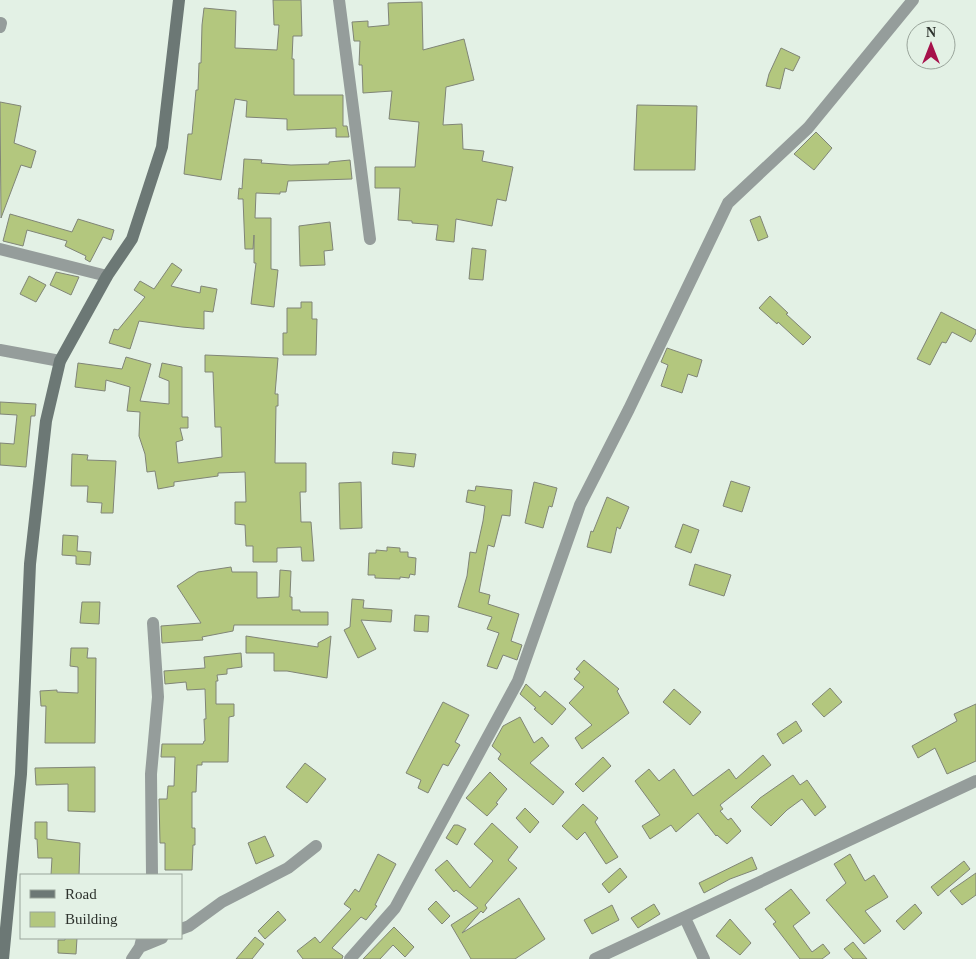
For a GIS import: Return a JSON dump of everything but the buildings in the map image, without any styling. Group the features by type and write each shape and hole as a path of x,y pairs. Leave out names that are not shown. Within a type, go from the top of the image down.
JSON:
{"main road":[{"path":"3,959 21,774 30,564 46,421 60,361 107,276 132,239 162,147 179,0"}],"street":[{"path":"339,0 370,239"},
{"path":"350,959 395,908 518,681 580,505 629,409 728,203 808,128 913,0"},
{"path":"0,250 107,276"},
{"path":"0,350 60,361"},
{"path":"152,874 152,774 158,697 153,623"},
{"path":"595,959 976,781"},
{"path":"182,930 222,902 288,868 316,846"},
{"path":"685,918 704,959"},
{"path":"132,959 141,942 157,939"}]}
